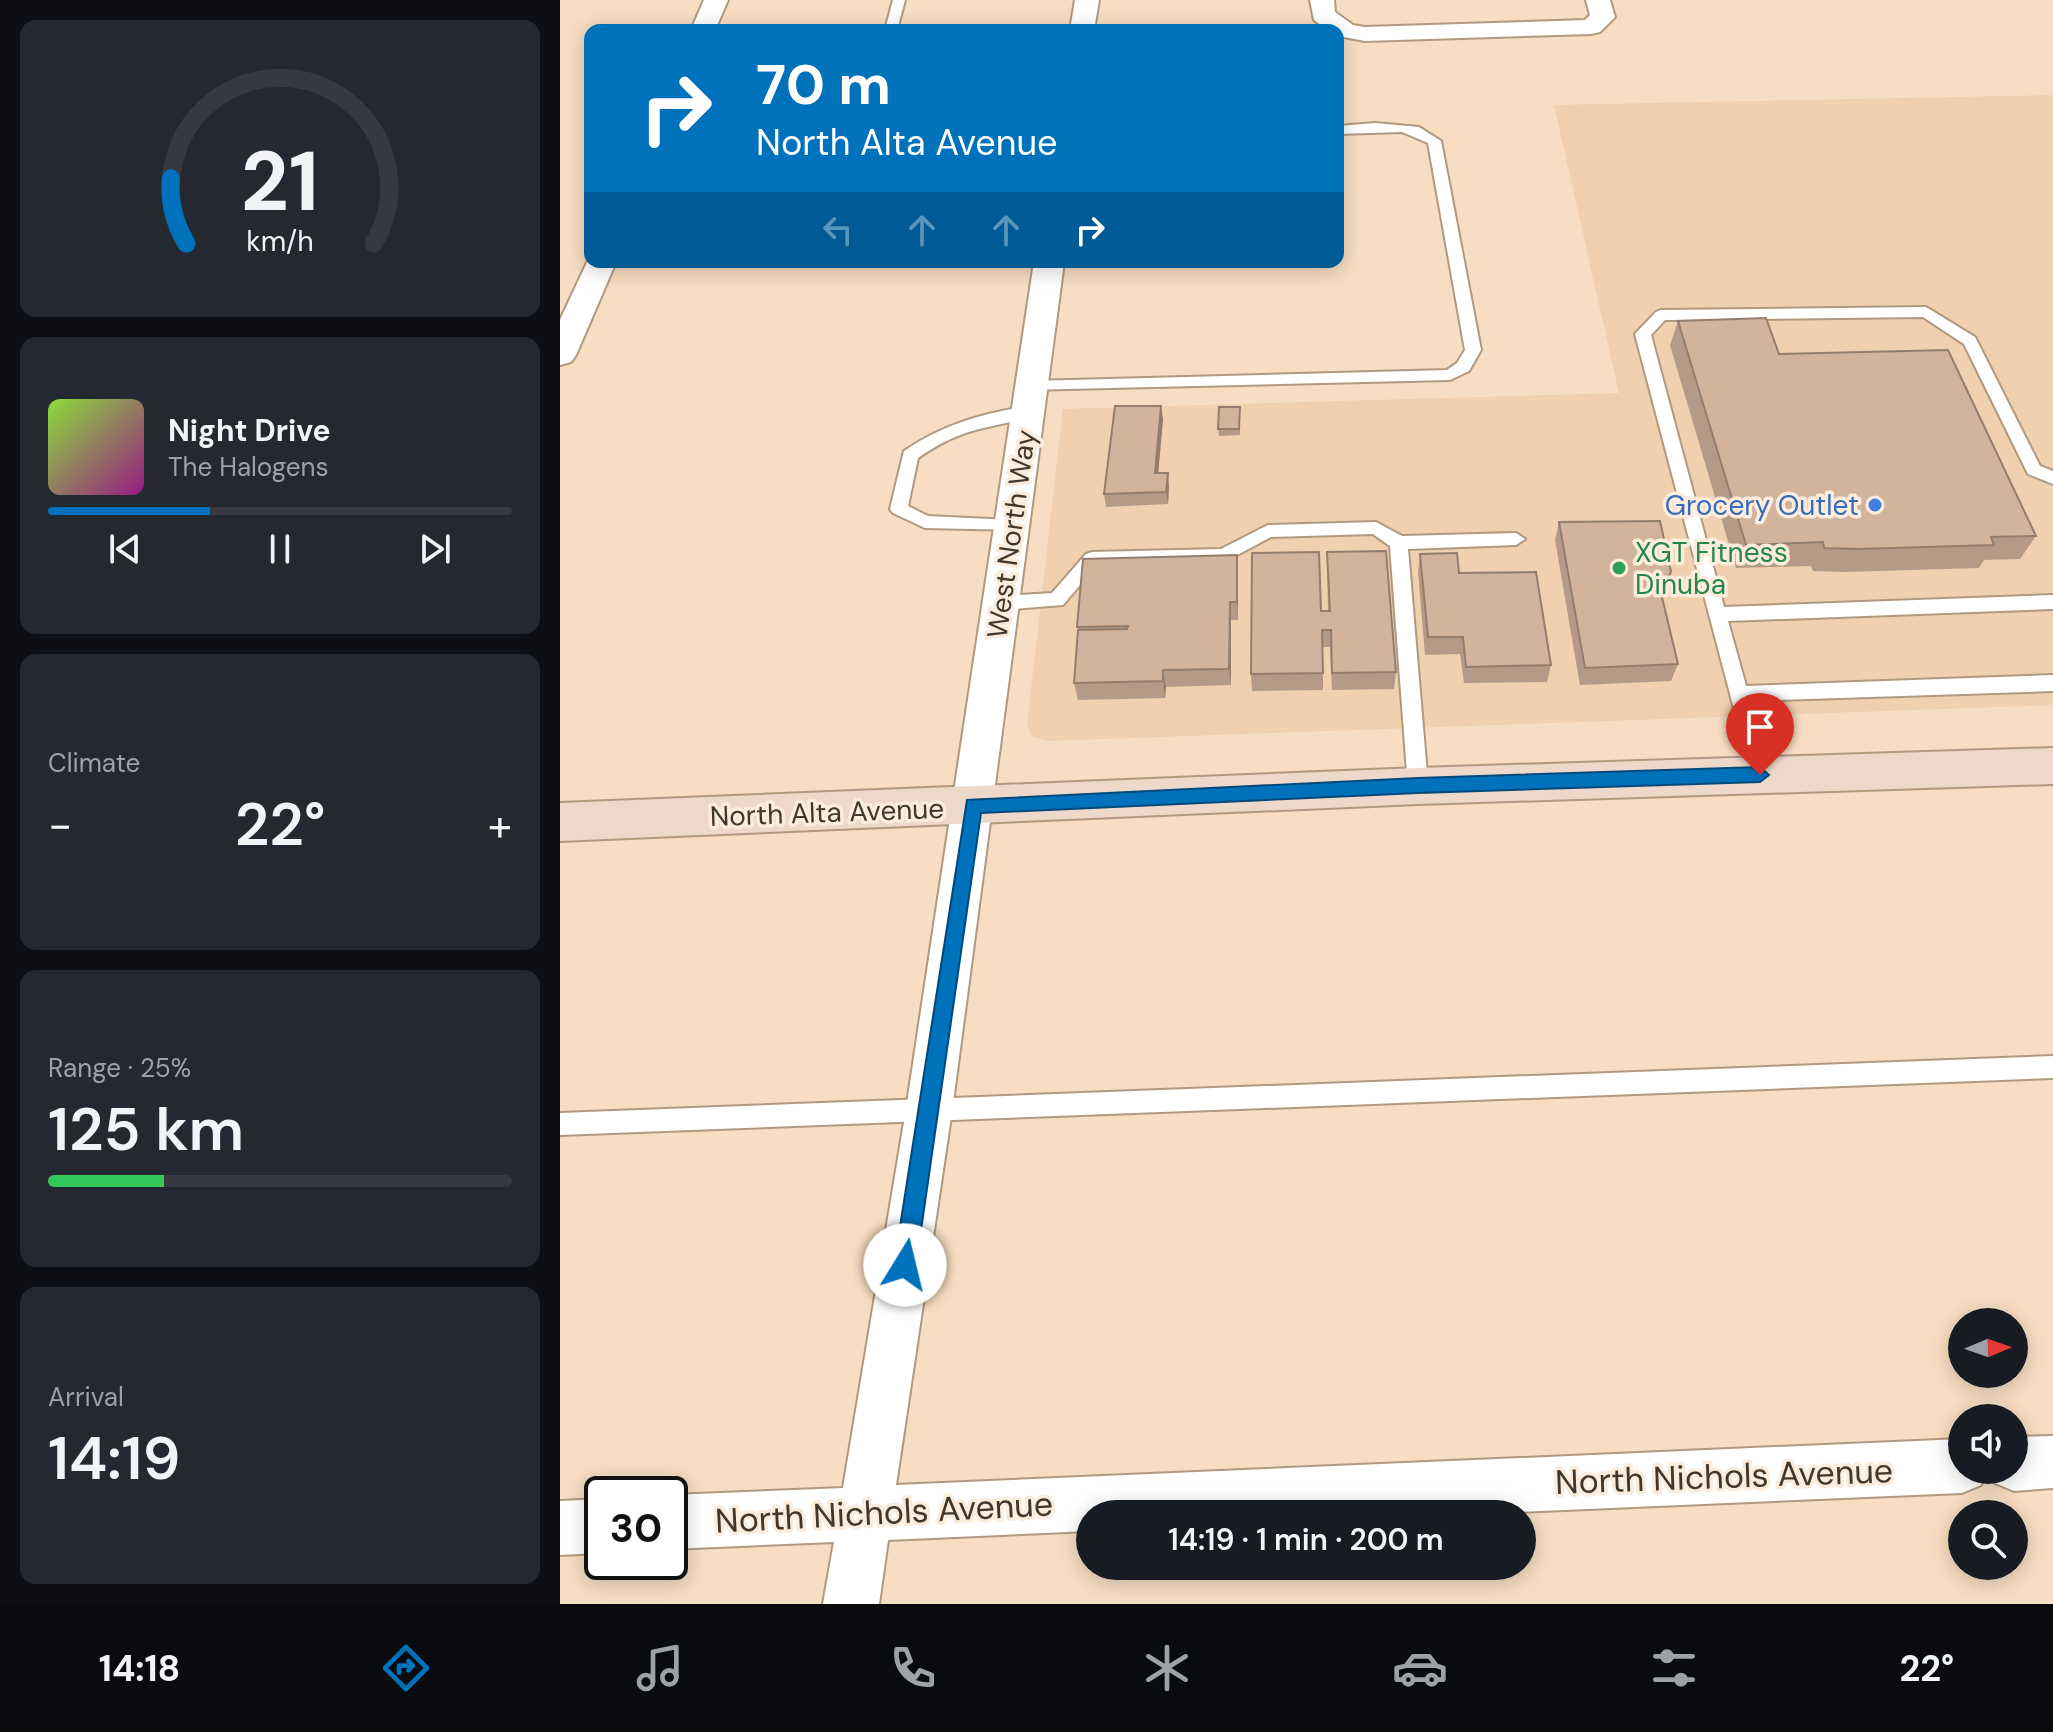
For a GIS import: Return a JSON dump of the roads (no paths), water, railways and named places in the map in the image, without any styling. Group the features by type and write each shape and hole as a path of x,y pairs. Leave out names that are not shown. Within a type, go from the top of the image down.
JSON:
{"main road":[{"name":"North Alta Avenue","path":"560,822 1418,786 2053,766"}],"street":[{"path":"706,24 716,0"},
{"path":"1083,24 1087,0"},
{"path":"1322,0 1323,15 1332,24"},
{"path":"1344,28 1365,34 1591,27 1603,17 1598,0"},
{"path":"560,355 598,268"},
{"name":"West North Way","path":"851,1604 929,1110 1048,268"},
{"path":"2028,1463 2053,1462"},
{"name":"North Nichols Avenue","path":"688,1521 1948,1467"},
{"path":"560,1528 584,1527"}],"lane":[{"path":"893,24 899,0"},
{"path":"1011,526 925,522 899,509 910,455 941,433 1030,399 1450,375 1463,367 1473,350 1434,141 1426,133 1405,128 1344,130"},
{"path":"1760,775 1643,334 1661,315 1926,312 1970,341 2034,470 2053,478"},
{"path":"1002,603 1057,600 1092,559 1224,555 1268,531 1376,528 1399,543 1516,539"},
{"path":"1399,543 1418,786"},
{"path":"1717,614 2053,602"},
{"path":"1739,694 2053,683"},
{"path":"560,1124 2053,1067"}],"place":[{"name":"Grocery Outlet","path":"1875,505"},
{"name":"XGT Fitness Dinuba","path":"1619,568"}]}
